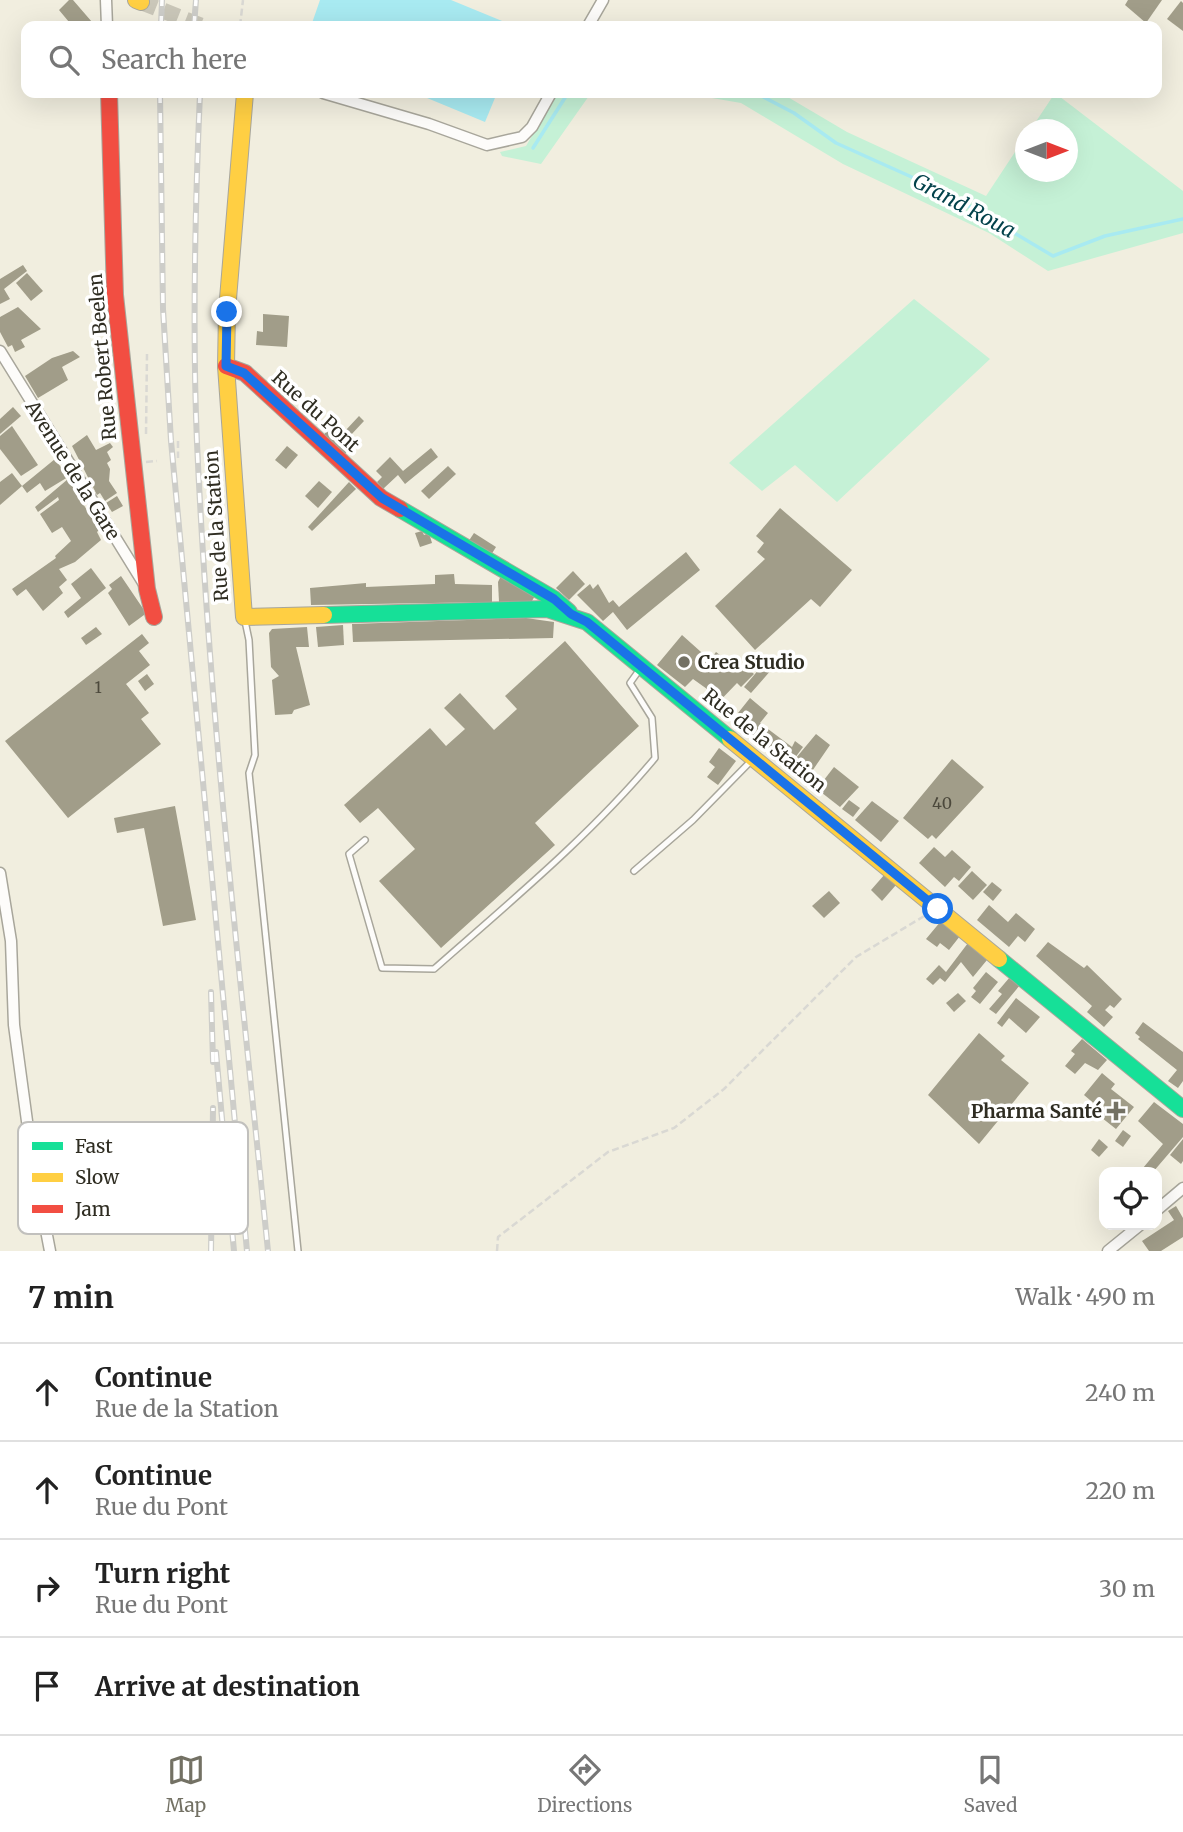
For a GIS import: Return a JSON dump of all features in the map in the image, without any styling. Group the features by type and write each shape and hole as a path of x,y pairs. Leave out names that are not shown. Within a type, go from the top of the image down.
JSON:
{"street":[{"path":"106,0 107,21"},
{"path":"592,21 603,0"},
{"name":"Rue Robert Beelen","path":"109,98 115,295 147,589 154,617"},
{"path":"226,366 227,312 245,98"},
{"path":"340,98 429,124 487,145 522,137 532,127 548,98"},
{"name":"Avenue de la Gare","path":"0,351 147,589"},
{"name":"Rue du Pont","path":"226,366 244,373 382,498 554,599 571,614"},
{"name":"Rue de la Station","path":"226,366 244,617 547,609 571,614 587,622 1183,1109"},
{"path":"0,873 11,941 14,1025 27,1122"},
{"path":"1162,1206 1183,1188"},
{"path":"1108,1251 1134,1230"}],"lane":[{"path":"244,617 249,640 255,755 249,773 299,1249"},
{"path":"365,840 349,854 382,968 433,969 523,891 621,799 655,758 652,718 630,683 642,666"},
{"path":"634,871 693,820 754,758"}],"path":[{"path":"241,21 243,0"},
{"path":"146,445 147,354"},
{"path":"178,441 178,458"},
{"path":"208,454 218,453"},
{"path":"152,461 157,461"},
{"path":"497,1251 498,1237 608,1152 674,1128 724,1089 856,957 938,909"}],"green space":[{"path":"554,98 587,98 541,164 502,156 500,152 526,146"},
{"path":"712,98 789,98 847,132 986,196 1015,152 1015,182 1078,182 1078,119 1038,119 1052,98 1062,98 1183,191 1183,233 1048,271 989,233 843,164 741,103"},
{"path":"914,299 990,359 837,502 795,465 762,491 729,463"}],"water":[{"path":"320,0 451,0 502,21 313,21"},
{"path":"427,98 495,98 485,122"}],"building":[{"path":"69,0 73,0 91,21 68,21 59,10"},
{"path":"1128,0 1162,0 1147,21 1144,21 1125,5"},
{"path":"1181,1 1183,3 1183,31 1167,19"},
{"path":"23,265 27,271 4,289 10,299 0,304 0,279"},
{"path":"27,273 43,291 31,301 16,283"},
{"path":"18,307 41,329 21,340 25,347 15,352 12,345 8,347 0,332 0,317"},
{"path":"263,314 289,316 287,347 256,345 257,331 263,332"},
{"path":"73,351 80,357 62,367 68,380 38,398 25,376 52,358"},
{"path":"13,407 21,416 0,434 0,419"},
{"path":"359,416 364,421 349,437 355,443 343,456 322,437 331,426 337,431 341,427 345,431"},
{"path":"12,426 38,465 21,476 0,449 0,436"},
{"path":"87,435 96,450 110,443 113,447 107,452 111,460 107,463 110,469 109,481 117,493 105,501 100,493 97,495 72,446"},
{"path":"287,446 298,455 286,469 275,460"},
{"path":"431,448 438,457 405,484 398,475 383,489 377,482 382,477 376,471 390,457 403,471"},
{"path":"55,459 68,477 45,491 40,483 27,493 22,486"},
{"path":"448,466 456,474 429,499 421,491"},
{"path":"12,473 22,486 0,505 0,482"},
{"path":"68,479 99,530 97,532 101,540 75,562 59,569 67,580 59,587 63,593 43,611 26,589 17,596 12,589 56,558 71,541 62,527 52,533 40,514 59,500 58,497 38,512 35,507"},
{"path":"319,481 332,492 318,508 305,496"},
{"path":"349,482 356,489 312,531 308,527"},
{"path":"117,496 123,506 112,512 106,503"},
{"path":"780,508 852,570 820,607 811,599 755,650 715,606 765,559 757,552 764,543 756,536"},
{"path":"422,531 424,535 429,533 432,543 420,547 415,533"},
{"path":"474,533 496,547 491,555 468,542"},
{"path":"686,552 700,570 627,630 613,612 603,621 577,595 590,584 593,589 598,584 609,603 613,600 619,607"},
{"path":"91,568 106,588 68,618 64,612 81,598 71,584"},
{"path":"573,571 585,584 569,600 556,588"},
{"path":"454,574 455,584 492,585 492,602 311,605 310,588 366,583 366,587 435,584 435,575"},
{"path":"502,574 536,594 532,601 499,602 498,582"},
{"path":"121,576 144,610 144,615 129,626 108,593 112,589 109,585"},
{"path":"526,618 554,622 553,638 353,642 352,624"},
{"path":"343,625 344,645 318,647 316,627"},
{"path":"96,627 102,634 86,645 81,638"},
{"path":"307,627 309,647 296,647 310,705 294,710 292,714 275,715 272,680 279,676 271,667 269,633 272,629"},
{"path":"142,634 149,643 139,651 150,665 126,684 149,713 141,719 161,744 68,818 5,741"},
{"path":"682,635 710,660 716,652 738,669 743,664 754,674 741,687 737,683 712,709 706,703 714,694 693,679 685,687 657,665"},
{"path":"565,641 639,726 535,823 555,845 441,948 379,881 415,849 378,808 360,823 344,805 430,728 446,746 465,729 444,708 460,693 494,730 517,709 505,696"},
{"path":"757,654 772,669 751,693 744,687 760,668 751,660"},
{"path":"147,674 154,684 145,691 138,681"},
{"path":"750,698 768,713 760,723 792,747 795,741 803,747 789,766 749,736 756,728 738,713"},
{"path":"816,734 830,745 806,780 800,776 807,767 796,758"},
{"path":"719,748 736,761 718,785 707,777 715,767 709,762"},
{"path":"952,759 984,787 936,839 932,835 928,839 903,818"},
{"path":"834,767 859,787 840,807 817,789"},
{"path":"849,800 860,808 853,817 842,809"},
{"path":"872,801 899,821 881,842 855,820"},
{"path":"175,806 196,920 163,926 144,828 117,833 114,818"},
{"path":"934,847 945,857 952,850 971,867 959,881 954,877 945,887 919,863"},
{"path":"972,871 987,885 973,900 958,886"},
{"path":"885,874 896,885 882,901 871,890"},
{"path":"992,882 1002,890 993,901 983,892"},
{"path":"829,891 840,903 824,918 812,906"},
{"path":"989,905 1008,922 1016,913 1035,929 1025,942 1018,936 1009,947 977,920"},
{"path":"941,921 960,936 949,950 940,943 937,947 926,939"},
{"path":"1048,942 1084,968 1087,965 1122,999 1114,1008 1110,1005 1105,1010 1113,1017 1104,1027 1087,1012 1092,1006 1036,956"},
{"path":"968,943 987,960 973,977 961,962 945,982 940,978 933,985 926,979 939,965 946,972"},
{"path":"986,972 998,982 980,1004 971,997 976,991 973,988"},
{"path":"1010,977 1020,985 996,1014 989,1009 1002,994 998,991"},
{"path":"958,993 966,1001 954,1012 946,1003"},
{"path":"1016,998 1040,1017 1026,1033 1009,1018 1002,1027 997,1023"},
{"path":"1143,1022 1183,1052 1183,1081 1178,1088 1168,1081 1177,1070 1138,1039 1140,1037 1135,1033"},
{"path":"979,1033 1005,1056 1001,1060 1029,1083 979,1144 928,1095"},
{"path":"1082,1039 1107,1060 1098,1070 1085,1063 1075,1074 1065,1066 1075,1054 1071,1051"},
{"path":"1102,1073 1115,1084 1111,1089 1134,1107 1116,1129 1097,1114 1104,1105 1100,1102 1097,1106 1084,1095"},
{"path":"1154,1102 1183,1124 1183,1137 1157,1167 1144,1167 1163,1144 1138,1121"},
{"path":"1123,1130 1131,1136 1123,1147 1115,1141"},
{"path":"1099,1139 1108,1147 1099,1157 1091,1150"},
{"path":"1183,1139 1183,1161 1181,1164 1170,1155"},
{"path":"1176,1206 1183,1218 1183,1237 1161,1251 1149,1251 1142,1241 1174,1220 1168,1211"}],"waterway":[{"name":"Grand Roua","path":"533,148 565,98"},
{"name":"Grand Roua","path":"766,98 794,113 836,143 945,192 1053,256 1105,236 1183,219"}],"tunnel":[{"path":"141,2 189,21"}],"railway":[{"path":"161,21 162,0"},
{"path":"194,21 196,0"},
{"path":"160,98 163,309 171,441 235,1122"},
{"path":"200,98 195,355 202,544 227,847 268,1251"},
{"path":"211,992 213,1062"},
{"path":"216,1052 222,1122"},
{"path":"213,1108 213,1122"},
{"path":"211,1234 211,1251"},
{"path":"232,1234 234,1251"},
{"path":"245,1234 247,1251"}],"traffic: fast":[{"path":"400,509 554,599 569,612"},
{"path":"324,615 547,609 587,622 730,739"},
{"path":"999,959 1183,1109"}],"traffic: slow":[{"path":"136,0 141,2"},
{"path":"245,98 227,311 226,366 244,617 324,615"},
{"path":"730,739 999,959"}],"traffic: jam":[{"path":"109,98 115,295 147,589 154,617"},
{"path":"226,366 245,373 381,498 400,509"}],"place":[{"name":"Crea Studio","path":"684,662"},
{"name":"Pharma Santé","path":"1116,1111"}],"route":[{"path":"227,312 226,366 244,373 382,498 554,599 571,614 587,622 938,909"}]}
